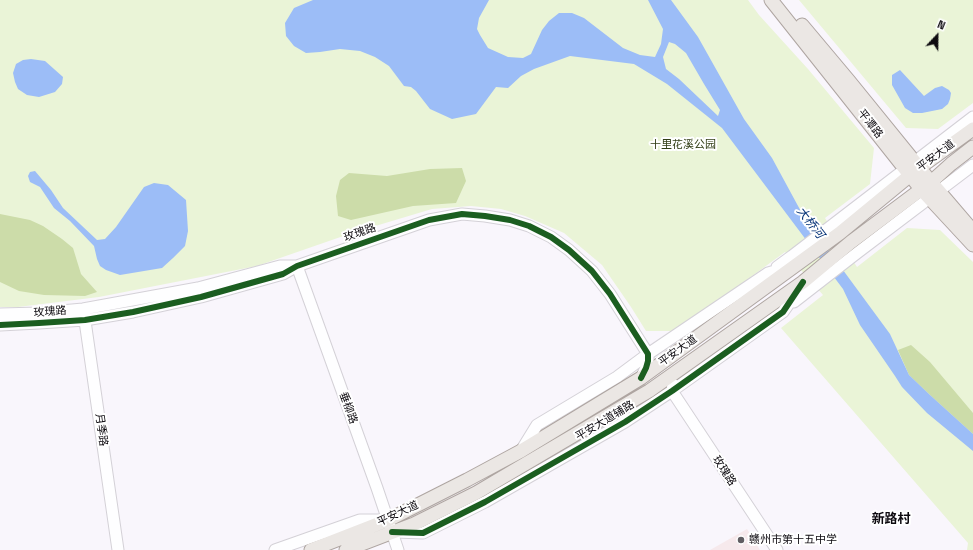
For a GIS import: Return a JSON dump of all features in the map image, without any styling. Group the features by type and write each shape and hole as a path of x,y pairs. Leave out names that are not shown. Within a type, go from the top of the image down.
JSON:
{"main road":[{"name":"平潭路","path":"771,0 930,190 973,245"},
{"name":"平潭路","path":"781,0 849,81 912,169"},
{"name":"平安大道","path":"346,550 390,526 467,480 521,451 641,378 673,355 794,260 882,198 912,169 973,128"},
{"name":"平安大道","path":"311,550 390,526 414,524 476,493 649,391 806,286 854,247 930,190 951,164 973,147"},
{"name":"平潭路","path":"930,190 973,231"}],"street":[{"name":"平安大道","path":"912,169 973,117"},
{"name":"平安大道","path":"930,190 973,165"},
{"name":"玫瑰路","path":"0,325 39,323 198,288 280,266 297,266 429,220 462,214 510,220 529,226 570,250 590,269 610,294 648,354"},
{"path":"521,451 538,425 617,377 648,354 768,273 794,260"},
{"name":"垂柳路","path":"297,266 398,550"},
{"name":"平安大道辅路","path":"275,550 360,520 423,533 485,502 625,422 672,391 783,312 806,286"},
{"name":"玫瑰路","path":"0,314 84,314"},
{"name":"月季路","path":"84,314 118,550"},
{"path":"648,354 664,357 673,355"},
{"path":"641,378 646,368 648,354"},
{"path":"649,391 672,391 673,382 683,368"},
{"name":"玫瑰路","path":"672,391 777,550"},
{"path":"521,481 534,459"}],"shaded area":[{"name":"赣州市第十五中学","path":"747,529 760,550 710,550"}],"green space":[{"name":"十里花溪公园","path":"0,0 748,0 759,15 808,69 874,148 870,184 825,218 857,267 907,228 940,230 973,262 973,550 967,550 968,543 781,328 823,295 785,252 677,331 646,331 602,265 564,233 525,216 501,209 471,206 432,209 352,233 257,266 99,297 18,307 0,307"},
{"path":"799,0 973,0 973,103 938,129 906,128"},
{"path":"462,168 466,181 456,203 413,206 351,220 338,216 336,196 340,180 349,173 387,176 430,169"},
{"path":"0,214 30,220 43,226 62,239 73,248 81,274 97,292 85,296 44,295 19,291 0,282"},
{"path":"911,345 930,362 973,413 973,434 909,375 898,350"}],"water":[{"path":"313,0 489,0 479,18 477,29 488,48 508,57 523,58 531,54 542,30 549,21 559,13 572,13 584,18 623,48 640,55 655,57 661,44 663,29 648,0 671,0 698,37 744,119 772,158 804,217 890,334 909,375 973,434 973,451 927,413 902,387 860,325 843,289 722,128 667,84 634,64 570,56 534,69 521,76 508,88 496,87 476,114 452,119 430,109 416,91 411,87 404,86 389,66 375,57 360,51 340,49 306,53 294,46 286,36 285,23 294,8","holes":["669,42 675,44 686,53 720,110 718,116 679,79 666,69 663,57"]},
{"path":"31,59 45,61 63,77 62,84 55,92 39,97 27,95 18,89 13,73 16,64 23,60"},
{"path":"900,70 924,96 935,88 942,86 949,90 951,93 948,104 942,109 922,113 913,113 905,108 892,85 892,75"},
{"path":"35,171 51,190 63,208 97,240 105,239 116,227 144,187 154,183 168,185 186,200 188,231 185,246 162,268 120,275 106,270 100,266 94,246 70,221 54,208 40,187 30,182 28,176 30,172"}],"cycle path":[{"path":"0,325 85,320 133,312 201,297 283,274 297,266 429,220 462,214 510,220 529,226 551,237 569,250 592,271 610,294 648,354 646,368 641,378"},
{"path":"392,532 423,533 485,502 625,422 672,391 783,312 803,282"}],"place":[{"name":"赣州市第十五中学","path":"741,540"}],"district":[{"name":"新路村","path":"891,519"}],"water label":[{"name":"大桥河","path":"810,223"}]}
